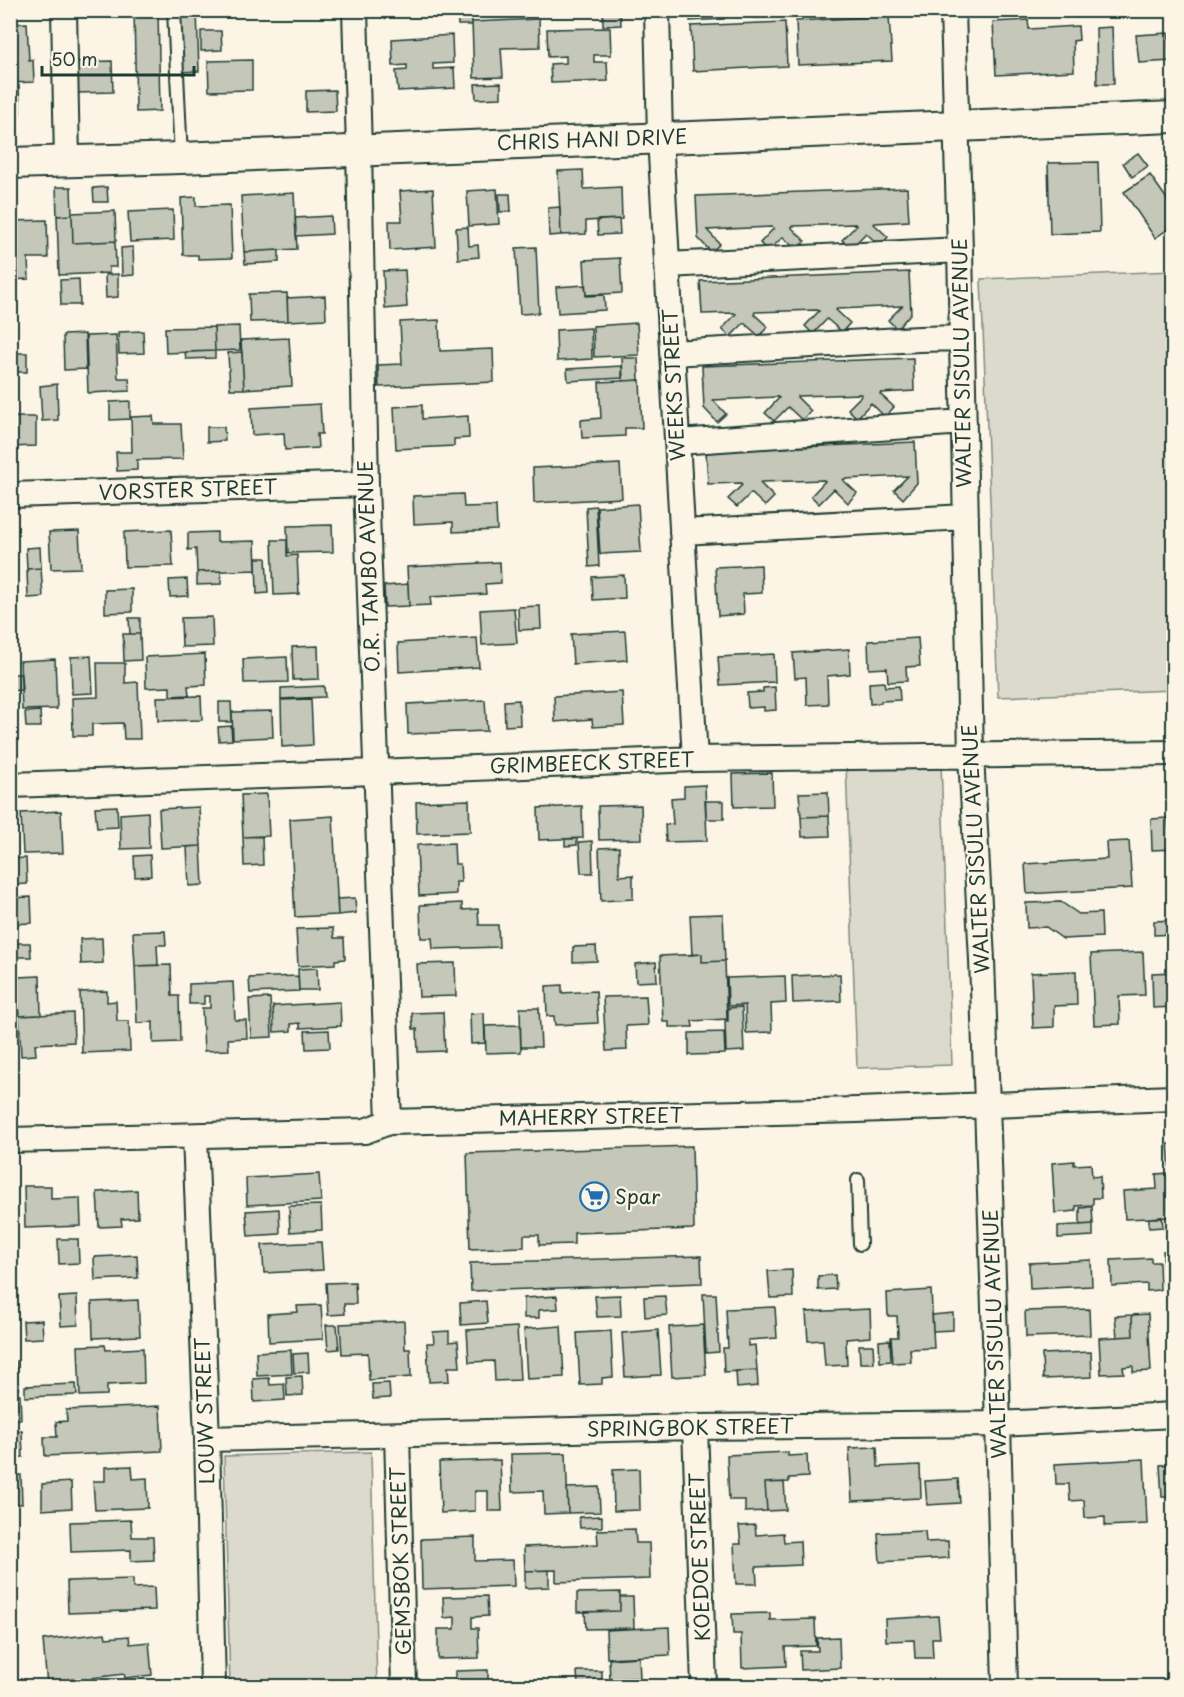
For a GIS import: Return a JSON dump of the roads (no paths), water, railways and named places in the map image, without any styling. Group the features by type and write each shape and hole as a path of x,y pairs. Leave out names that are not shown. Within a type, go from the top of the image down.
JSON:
{"street":[{"path":"64,10 67,161"},
{"name":"O.R. TAMBO AVENUE","path":"355,10 366,484 388,1122"},
{"name":"WEEKS STREET","path":"657,10 660,137 695,759"},
{"name":"WALTER SISULU AVENUE","path":"952,10 960,250 971,754 982,960 1005,1686"},
{"name":"CHRIS HANI DRIVE","path":"10,163 1173,117"},
{"path":"668,265 960,250"},
{"path":"672,353 962,338"},
{"path":"678,442 964,422"},
{"name":"VORSTER STREET","path":"10,495 366,484"},
{"path":"682,532 966,517"},
{"name":"GRIMBEECK STREET","path":"10,785 695,759 1173,753"},
{"name":"MAHERRY STREET","path":"10,1140 366,1131 388,1122 987,1107 1173,1098"},
{"name":"LOUW STREET","path":"195,1136 207,1439 213,1686"},
{"name":"SPRINGBOK STREET","path":"207,1439 695,1427 998,1424 1173,1415"},
{"name":"KOEDOE STREET","path":"695,1427 704,1686"},
{"name":"GEMSBOK STREET","path":"397,1436 404,1686"}],"lane":[{"path":"174,10 181,158"},
{"path":"858,1180 860,1244"}],"place":[{"name":"Spar","path":"594,1197"}]}
